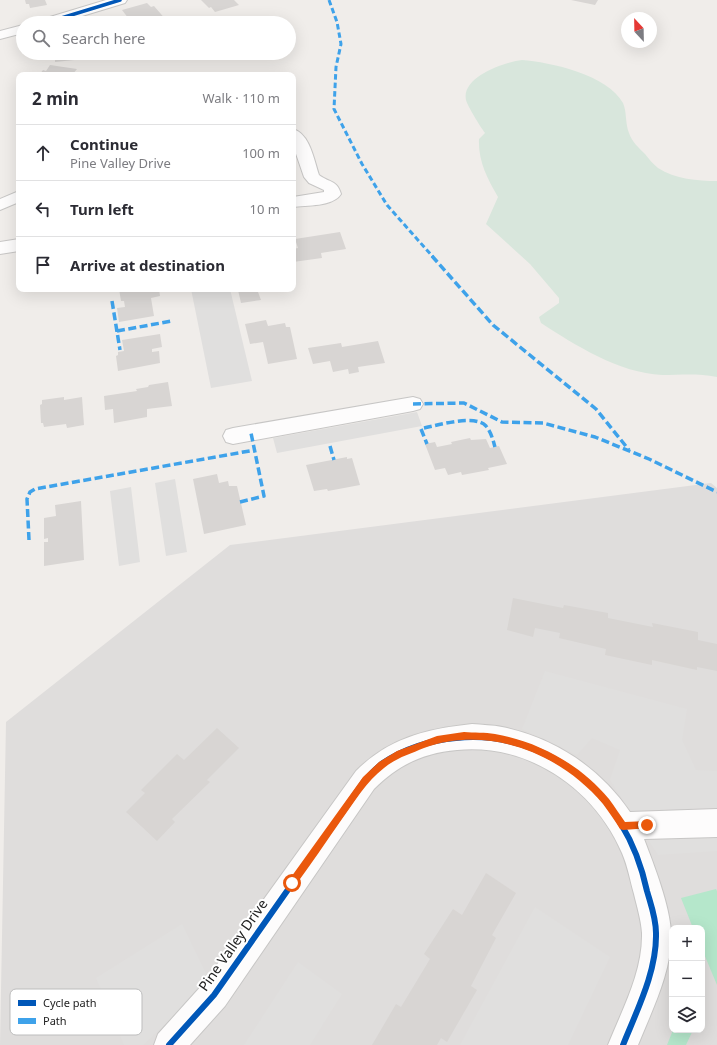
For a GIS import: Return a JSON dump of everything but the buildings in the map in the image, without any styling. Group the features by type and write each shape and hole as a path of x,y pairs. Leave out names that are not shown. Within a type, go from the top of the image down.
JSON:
{"street":[{"path":"68,16 120,0"},
{"path":"0,35 16,31"},
{"path":"296,137 299,140 312,177 314,180 331,187 333,194 325,198 296,202"},
{"path":"0,205 16,197"},
{"path":"0,248 16,245"},
{"path":"233,436 414,404"},
{"name":"Pine Valley Drive","path":"169,1045 214,995 365,780 382,764 400,754 437,740 464,736 493,737 523,744 562,763 588,783 606,802 623,826 633,844 645,880 656,938 653,964 623,1045"},
{"path":"623,826 717,823"}],"shaded area":[{"path":"522,60 562,67 592,78 605,85 616,93 623,103 630,136 636,145 658,168 679,177 702,181 717,181 717,377 696,375 662,375 630,369 583,349 541,323 539,317 559,303 559,298 530,264 486,224 498,197 487,176 480,155 479,139 485,133 466,100 466,92 470,84 485,72 495,67"},
{"path":"192,292 231,292 252,381 211,388"},
{"path":"417,412 422,426 277,453 273,438"},
{"path":"175,479 187,552 166,556 155,483"},
{"path":"711,483 717,488 717,1045 0,1045 6,722 230,545"},
{"path":"131,487 140,562 119,566 110,491"},
{"path":"545,671 687,709 682,740 696,770 717,771 717,851 658,855 610,780 620,750 592,738 577,755 522,729"},
{"path":"535,907 610,957 568,1045 460,1045"},
{"path":"182,924 210,982 143,1045 124,1045 120,1035 142,1035 142,989 101,989 96,978"},
{"path":"298,962 342,994 310,1045 244,1045"}],"green space":[{"path":"716,889 717,891 717,985 705,956 705,925 692,925 681,898"},
{"path":"672,1033 692,1033 686,1045 667,1045"}],"marked path":[{"path":"329,0 337,22 341,44 336,67 334,109 362,164 387,205 493,325 596,409 629,450"},
{"path":"112,301 120,350"},
{"path":"117,331 172,321"},
{"path":"413,404 464,403 502,422 543,423 595,437 649,459 717,492"},
{"path":"424,428 464,421 479,422 485,425 495,447"},
{"path":"421,429 427,444"},
{"path":"240,502 264,496 251,433"},
{"path":"330,446 334,460"},
{"path":"29,540 27,499 30,492 35,489 255,450"}],"cycle path":[{"path":"68,16 120,0"},
{"path":"169,1045 214,995 365,780 383,763 412,748 442,739 472,736 502,739 531,747 558,760 583,779 606,802 621,823 633,845 642,869 654,916 656,939 655,952 648,979 623,1045"}],"route":[{"path":"292,883 365,780 382,764 400,754 437,740 464,736 493,737 523,744 562,763 588,783 606,802 623,826 647,825"}]}
